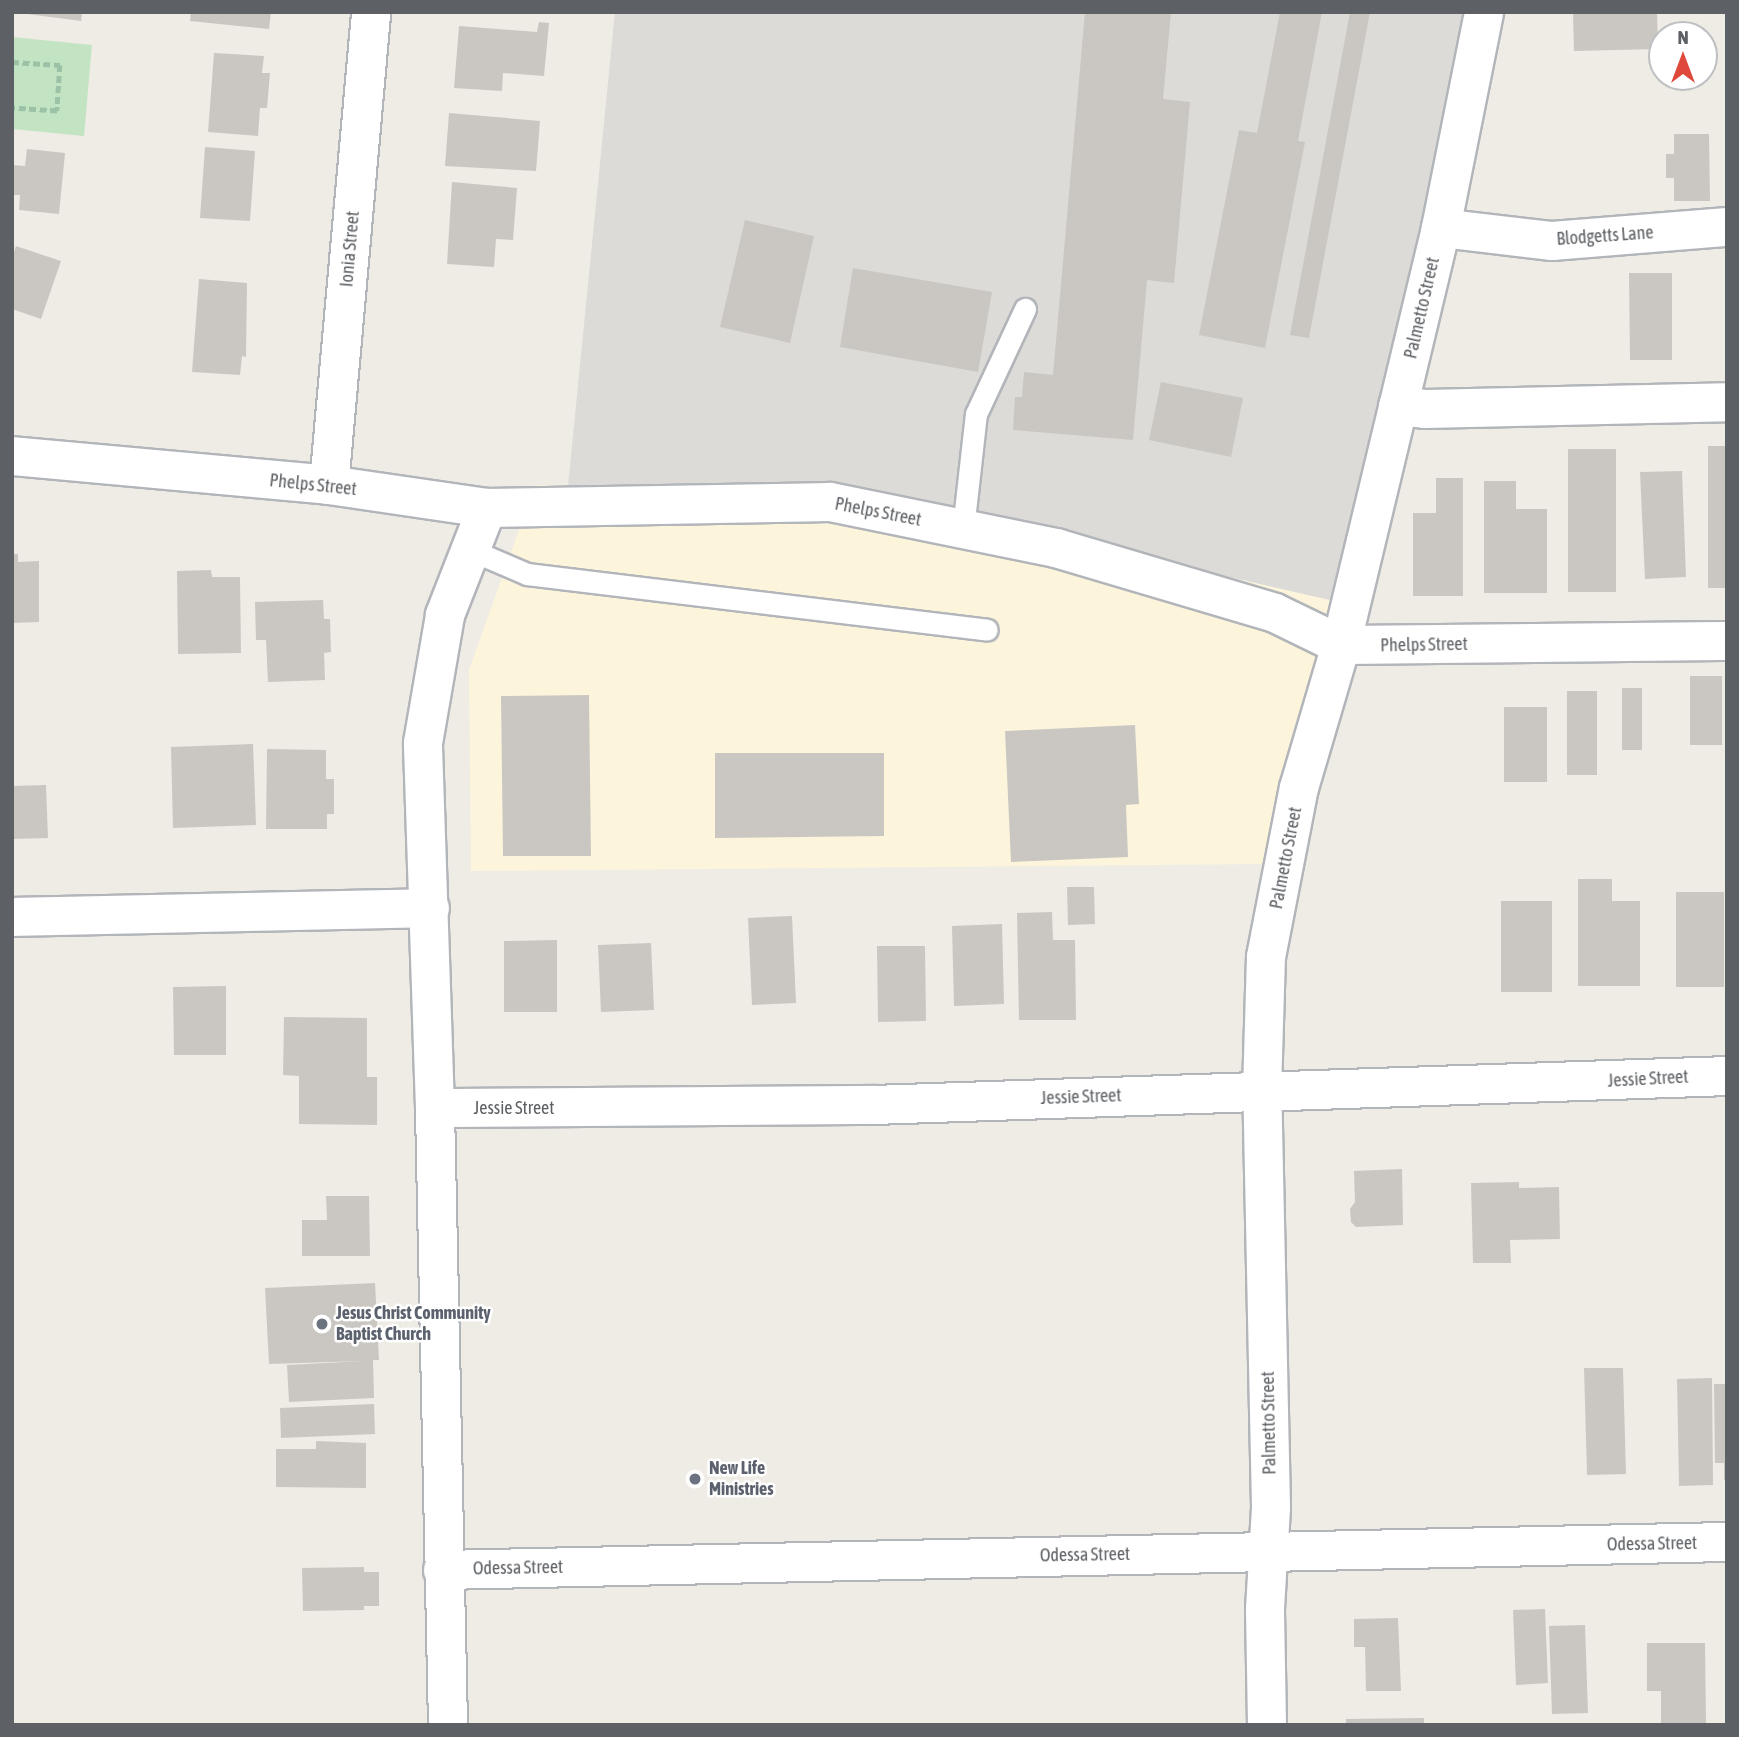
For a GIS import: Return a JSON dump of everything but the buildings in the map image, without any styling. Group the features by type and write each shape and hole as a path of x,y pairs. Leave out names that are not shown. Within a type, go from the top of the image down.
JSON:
{"street":[{"name":"Ionia Street","path":"328,485 371,12"},
{"name":"Palmetto Street","path":"1267,1725 1265,1609 1270,1507 1262,1091 1266,957 1300,789 1341,645 1441,228 1484,12"},
{"name":"Blodgetts Lane","path":"1441,228 1552,241 1727,227"},
{"path":"1398,406 1425,409 1727,402"},
{"name":"Phelps Street","path":"12,456 328,485 488,508 830,502 1056,548 1275,612 1341,645 1727,640"},
{"path":"448,1725 430,908 423,743 445,615 488,508"},
{"path":"12,917 430,908"},
{"name":"Jessie Street","path":"435,1108 873,1105 1727,1076"},
{"name":"Odessa Street","path":"443,1570 1727,1542"}],"lane":[{"path":"963,529 976,414 1025,309"},
{"path":"471,550 527,574 987,630"}],"path":[{"path":"12,62 60,65 57,111 12,108"}],"shaded area":[{"path":"615,12 1470,12 1451,139 1334,601 859,492 568,486"},
{"path":"535,485 859,492 1334,601 1266,864 471,871 469,670"}],"green space":[{"path":"12,37 92,45 84,136 12,129"}],"place":[{"name":"Jesus Christ Community Baptist Church","path":"322,1324"},
{"name":"New Life Ministries","path":"695,1479"}]}
